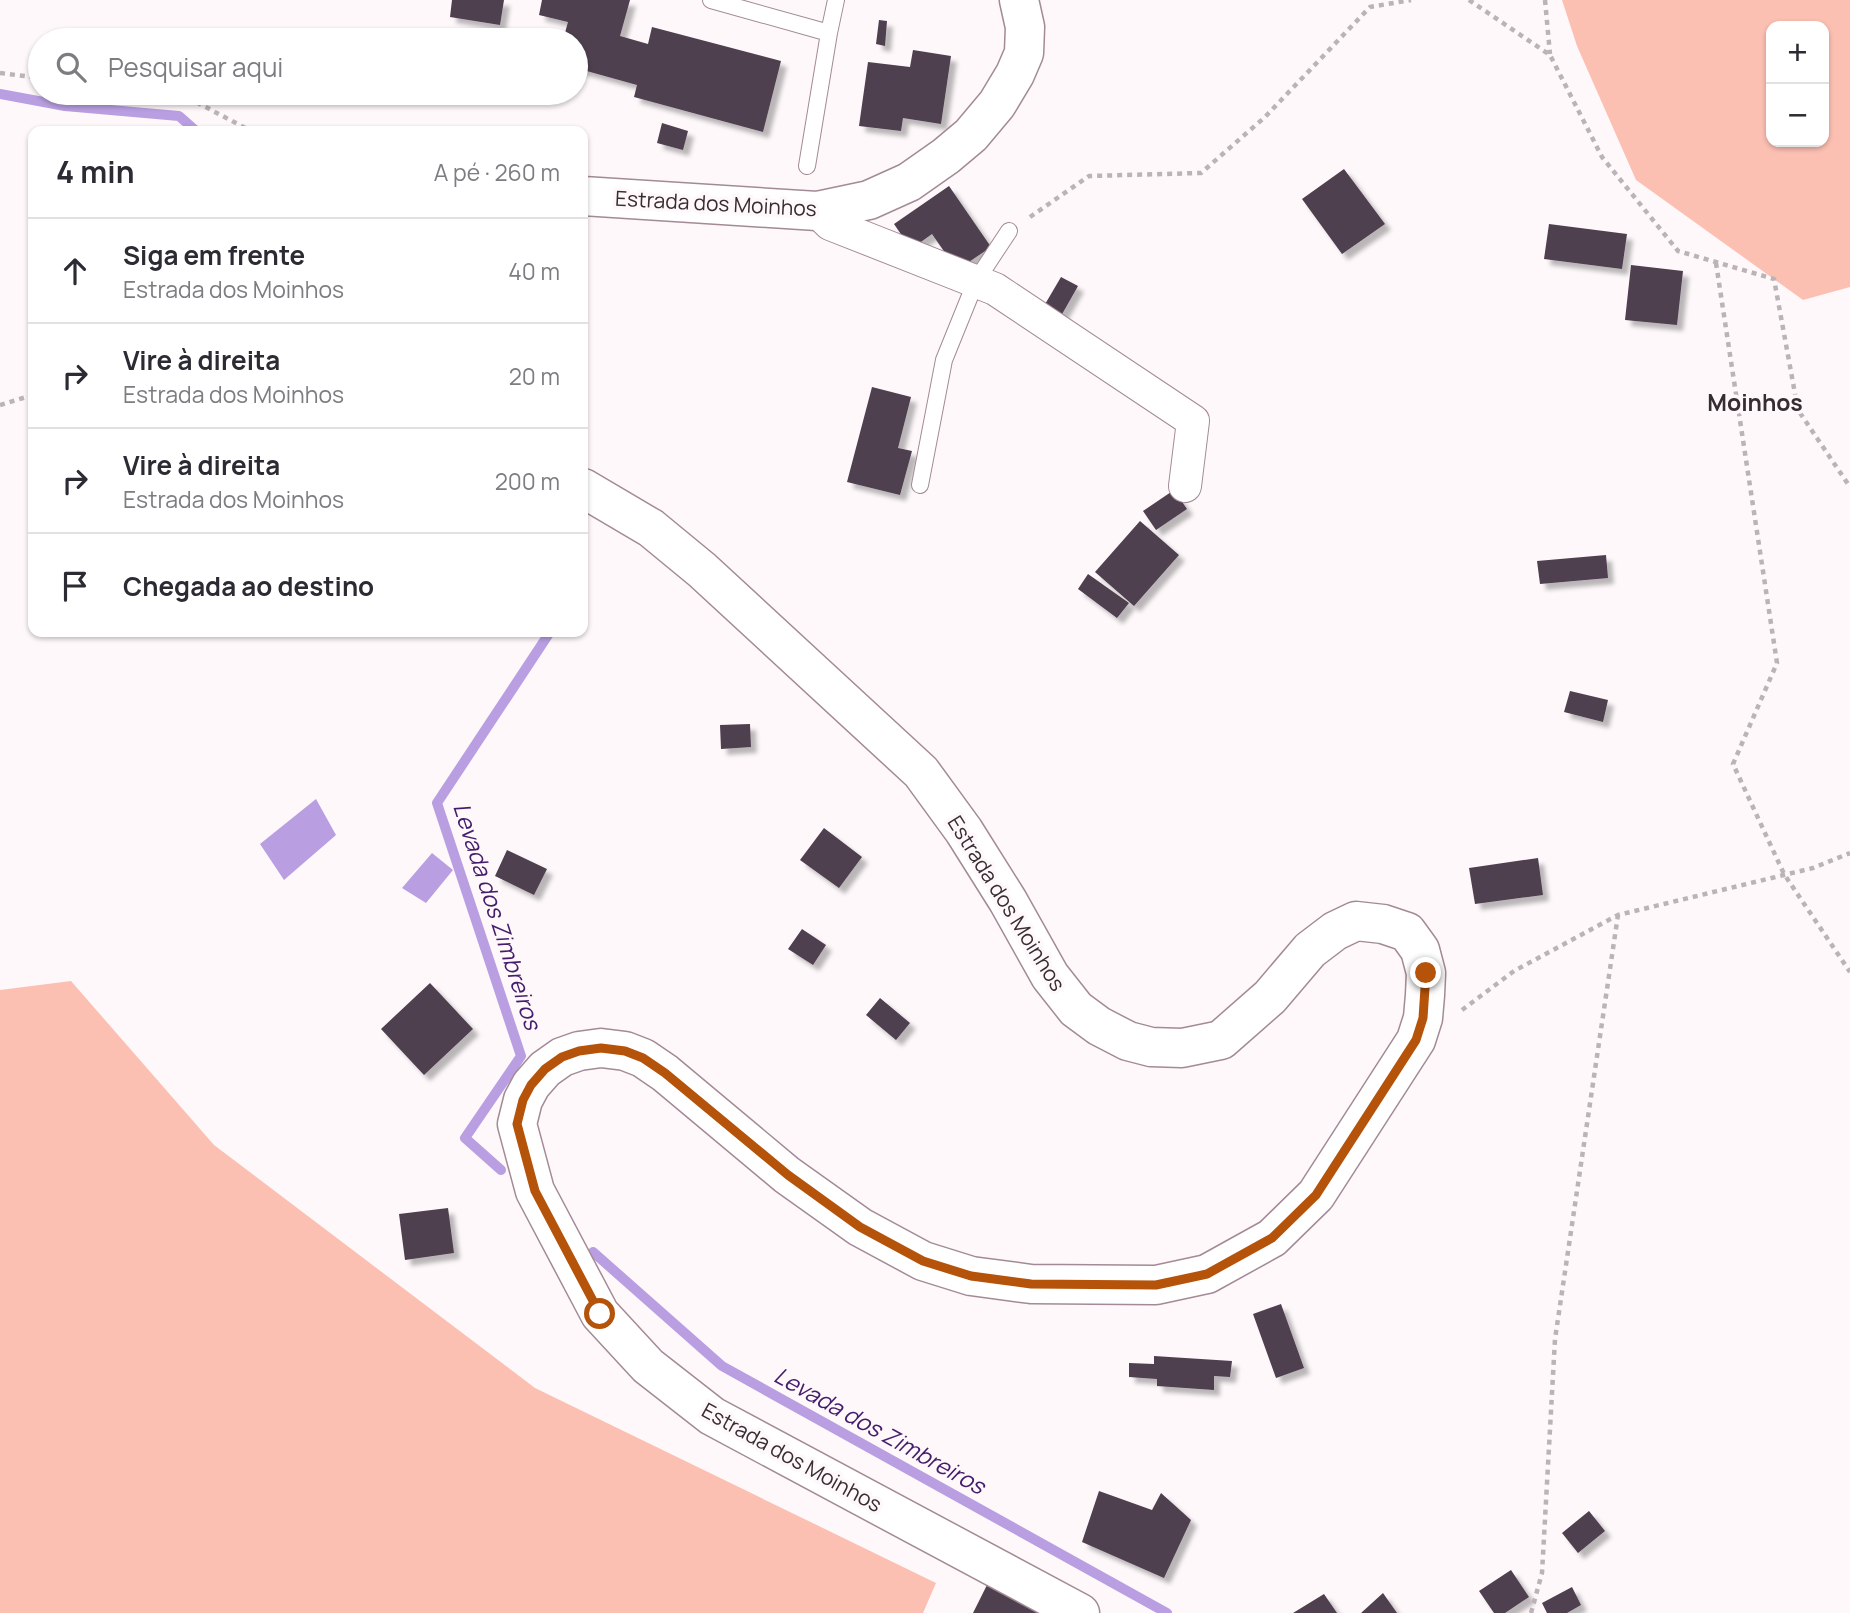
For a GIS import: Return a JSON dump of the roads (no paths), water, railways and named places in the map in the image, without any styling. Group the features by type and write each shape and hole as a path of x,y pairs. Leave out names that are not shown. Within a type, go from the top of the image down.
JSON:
{"street":[{"name":"Estrada dos Moinhos","path":"588,196 817,211 869,200 909,182 971,135 998,104 1024,53 1026,27 1019,0"},
{"path":"817,211 830,225 995,289 1193,421 1185,486"},
{"name":"Estrada dos Moinhos","path":"588,491 651,528 702,570 921,772 964,831 1008,901 1050,976 1076,1009 1100,1026 1128,1041 1151,1047 1182,1048 1221,1040 1270,997 1310,950 1335,930 1356,921 1383,924 1407,932 1420,950 1426,973 1423,1018 1416,1040 1316,1195 1272,1238 1207,1274 1156,1285 1031,1284 971,1276 923,1261 860,1227 788,1175 665,1073 643,1058 625,1051 601,1048 562,1057 545,1069 531,1085 523,1100 517,1124 535,1191 600,1314 648,1366 712,1416 1080,1613"}],"lane":[{"path":"710,0 829,33"},
{"path":"807,166 836,0"},
{"path":"920,485 944,360 976,281 1009,232"}],"waterway":[{"name":"Levada dos Zimbreiros","path":"0,94 28,99"},
{"name":"Levada dos Zimbreiros","path":"60,105 179,116 190,126"},
{"name":"Levada dos Zimbreiros","path":"501,1170 465,1138 521,1056 437,803 547,637"},
{"name":"Levada dos Zimbreiros","path":"593,1252 722,1366 1167,1613"}],"district":[{"name":"Moinhos","path":"1755,402"}]}
